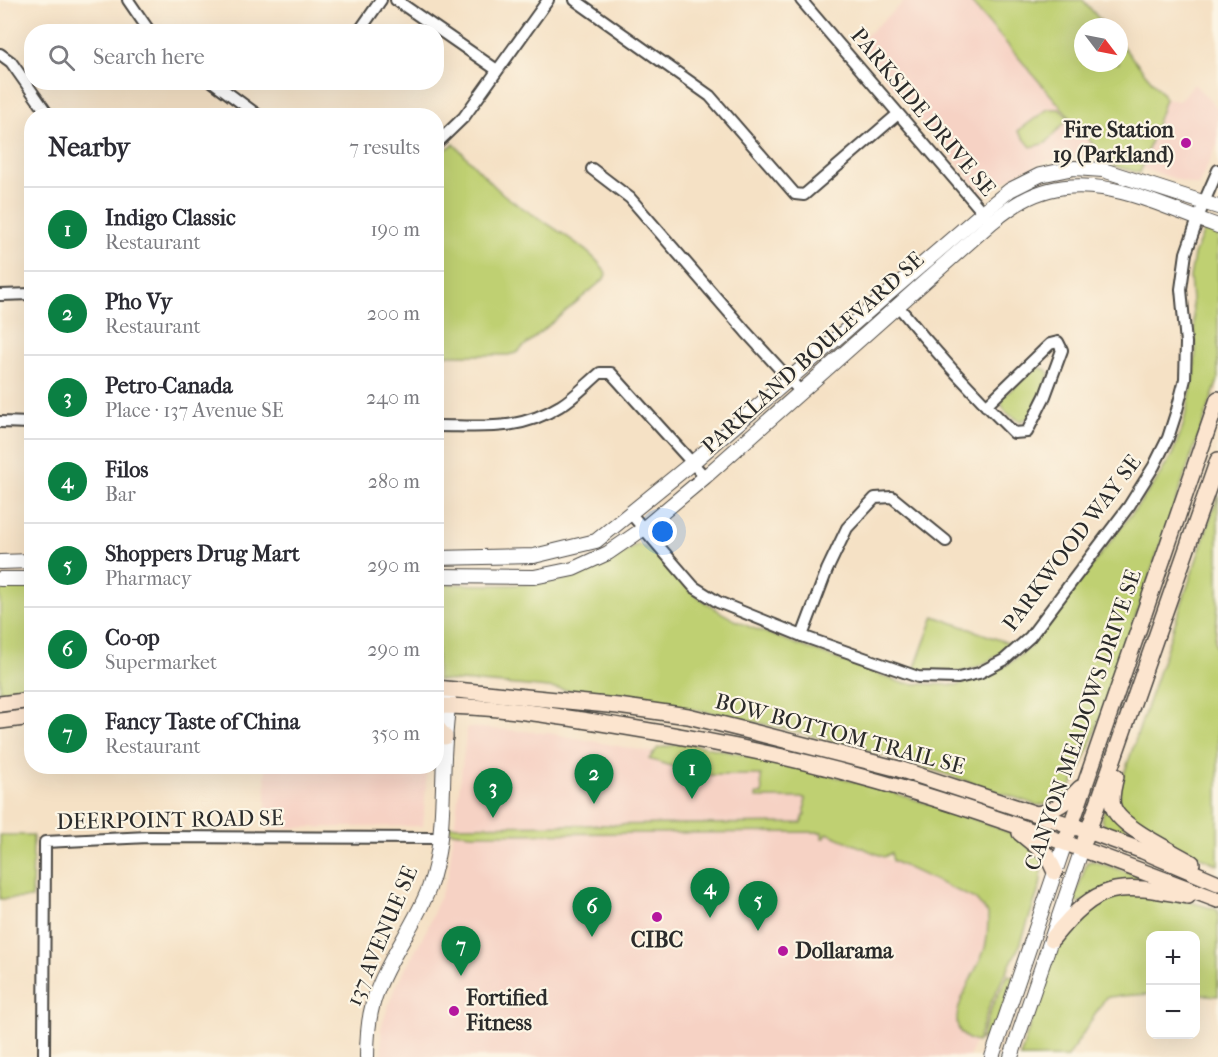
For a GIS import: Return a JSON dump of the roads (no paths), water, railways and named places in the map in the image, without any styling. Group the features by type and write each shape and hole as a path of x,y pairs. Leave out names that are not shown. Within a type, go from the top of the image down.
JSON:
{"main road":[{"name":"CANYON MEADOWS DRIVE SE","path":"1065,843 1218,399"},
{"name":"CANYON MEADOWS DRIVE SE","path":"1082,849 1218,460"},
{"name":"BOW BOTTOM TRAIL SE","path":"444,688 618,706 688,716 899,769 1088,831 1143,851 1218,883"},
{"path":"0,704 24,701"},
{"name":"BOW BOTTOM TRAIL SE","path":"444,706 543,714 746,748 863,777 1065,843 1218,901"},
{"path":"0,721 24,718"},
{"path":"1124,732 1112,794 1114,809 1123,820 1143,835 1218,878"},
{"path":"1037,814 1065,804 1084,784"},
{"path":"1011,825 1047,855 1055,872"},
{"path":"1052,939 1077,910 1111,890 1128,888 1150,890 1218,901"}],"street":[{"path":"128,0 144,24"},
{"path":"364,24 381,0"},
{"path":"396,0 431,24"},
{"path":"444,136 464,117 548,0"},
{"path":"575,0 710,96 795,194 804,195 898,114"},
{"name":"PARKSIDE DRIVE SE","path":"801,0 987,217"},
{"path":"444,33 497,70"},
{"path":"0,54 11,62 24,80"},
{"path":"31,90 43,108"},
{"path":"224,90 248,108"},
{"name":"PARKLAND BOULEVARD SE","path":"444,576 534,577 563,571 608,553 643,529 705,477 898,306 987,217 1010,190 1040,176 1074,168 1103,170 1218,207"},
{"path":"592,169 630,198 746,332 801,391"},
{"name":"PARKWOOD WAY SE","path":"631,514 694,587 718,602 802,636 908,675 937,679 958,678 979,673 1004,660 1030,637 1129,506 1168,438 1178,411 1185,379 1186,343 1181,288 1186,253 1218,170"},
{"path":"1040,176 1044,192"},
{"name":"PARKLAND BOULEVARD SE","path":"444,558 534,556 596,541 987,217 1023,200 1066,186 1104,187 1218,226"},
{"path":"0,295 24,294"},
{"path":"898,306 962,380 986,405 1014,434 1026,432 1045,396 1062,350 1058,342 1050,344 986,405"},
{"path":"444,426 501,427 526,423 561,406 600,373 611,373 705,477"},
{"path":"0,422 24,423"},
{"path":"802,636 827,570 847,528 875,498 892,497 946,541"},
{"path":"0,562 24,561"},
{"path":"0,579 24,579"},
{"name":"137 AVENUE SE","path":"367,1057 367,1033 373,1001 387,968 429,888 440,838 441,774"},
{"name":"DEERPOINT ROAD SE","path":"44,1057 45,842 148,837 440,838"},
{"name":"CANYON MEADOWS DRIVE SE","path":"992,1057 1065,843"},
{"name":"CANYON MEADOWS DRIVE SE","path":"1011,1057 1082,849"}],"place":[{"name":"Fire Station 19 (Parkland)","path":"1186,143"},
{"name":"Indigo Classic","path":"692,799"},
{"name":"Pho Vy","path":"594,804"},
{"name":"Petro-Canada","path":"493,818"},
{"name":"CIBC","path":"657,917"},
{"name":"Filos","path":"710,918"},
{"name":"Shoppers Drug Mart","path":"758,931"},
{"name":"Co-op","path":"592,937"},
{"name":"Dollarama","path":"783,951"},
{"name":"Fancy Taste of China","path":"461,976"},
{"name":"Fortified Fitness","path":"454,1011"}]}
